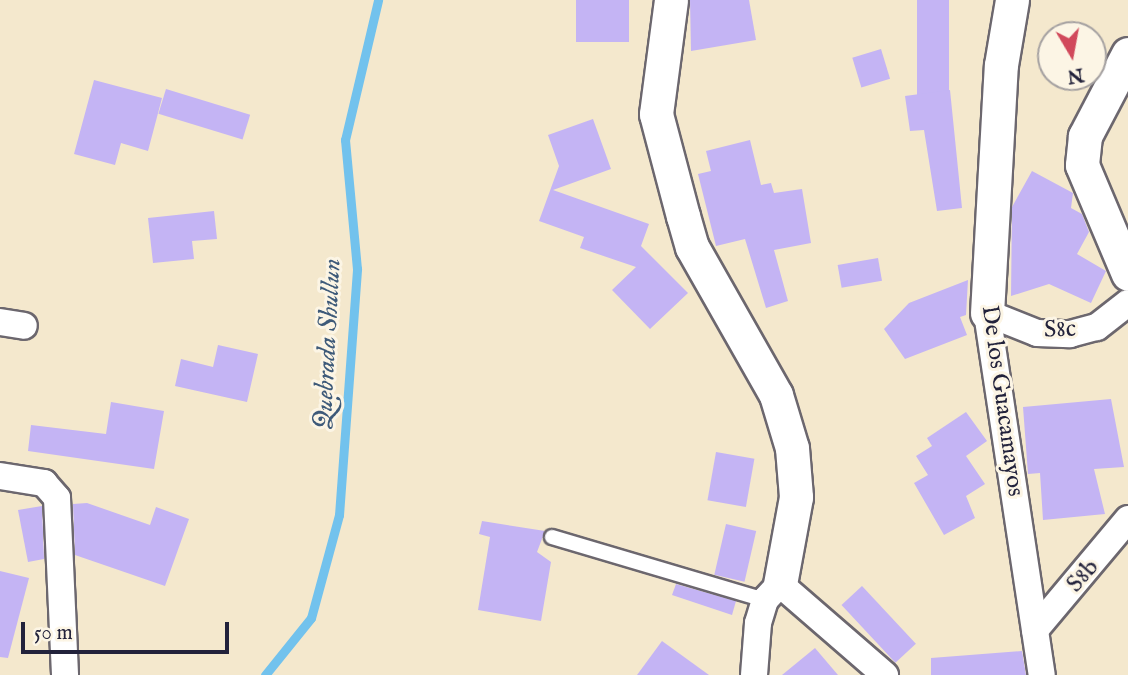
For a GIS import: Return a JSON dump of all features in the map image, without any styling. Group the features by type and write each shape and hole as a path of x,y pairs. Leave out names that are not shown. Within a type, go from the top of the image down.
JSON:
{"street":[{"path":"671,0 656,114 683,216 692,247 776,395 792,447 796,497 754,675"},
{"name":"De los Guacamayos","path":"1012,0 1001,65 987,313 1042,675"},
{"path":"1128,54 1085,136 1082,165 1128,274"},
{"name":"S8c","path":"987,313 1037,333 1070,334 1097,327 1128,303"},
{"path":"0,476 44,483 57,498 65,675"},
{"name":"S8b","path":"1035,631 1128,519"},
{"path":"772,592 885,675"}],"lane":[{"path":"552,537 772,592"}],"building":[{"path":"576,0 629,0 629,42 576,42"},
{"path":"690,0 749,0 756,40 691,51"},
{"path":"917,0 949,0 949,96 917,96"},
{"path":"881,49 890,79 861,87 852,58"},
{"path":"94,80 162,98 148,151 121,143 115,165 74,154"},
{"path":"166,89 250,115 243,140 158,114"},
{"path":"950,90 962,208 937,211 924,130 910,131 905,96"},
{"path":"593,119 611,169 553,190 649,224 641,246 688,293 650,329 612,290 636,267 580,248 584,237 539,221 559,166 548,135"},
{"path":"750,140 761,185 771,183 774,193 802,189 811,243 774,250 788,301 766,308 745,239 716,246 698,174 711,171 706,151"},
{"path":"1032,171 1073,193 1071,208 1082,214 1089,232 1077,254 1106,271 1091,303 1049,284 1011,296 1012,207"},
{"path":"214,211 217,239 192,241 194,259 153,263 148,218"},
{"path":"878,258 882,281 842,288 838,265"},
{"path":"968,280 966,315 960,317 967,335 905,359 884,329 909,303"},
{"path":"218,345 258,354 247,402 175,386 181,359 213,367"},
{"path":"1111,399 1124,467 1094,469 1105,514 1043,520 1040,473 1028,474 1023,407"},
{"path":"111,402 164,411 154,469 28,451 31,425 106,434"},
{"path":"966,412 987,441 966,456 985,484 966,496 975,518 944,535 914,483 928,475 916,456 932,446 927,438"},
{"path":"716,452 754,459 746,507 707,500"},
{"path":"87,503 150,525 156,507 189,519 165,586 75,555 73,504"},
{"path":"42,506 44,559 28,562 18,510"},
{"path":"482,521 545,531 537,552 551,562 541,621 478,610 490,537 479,534"},
{"path":"726,524 756,531 745,582 714,575"},
{"path":"0,571 29,578 8,658 0,657"},
{"path":"676,584 736,601 732,615 672,595"},
{"path":"862,586 916,644 895,663 842,605"},
{"path":"662,641 709,675 637,675"},
{"path":"815,648 838,675 782,675"},
{"path":"1022,651 1026,675 931,675 931,658"}],"waterway":[{"name":"Quebrada Shullun","path":"265,675 311,618 339,515 357,269 345,140 378,0"}]}
